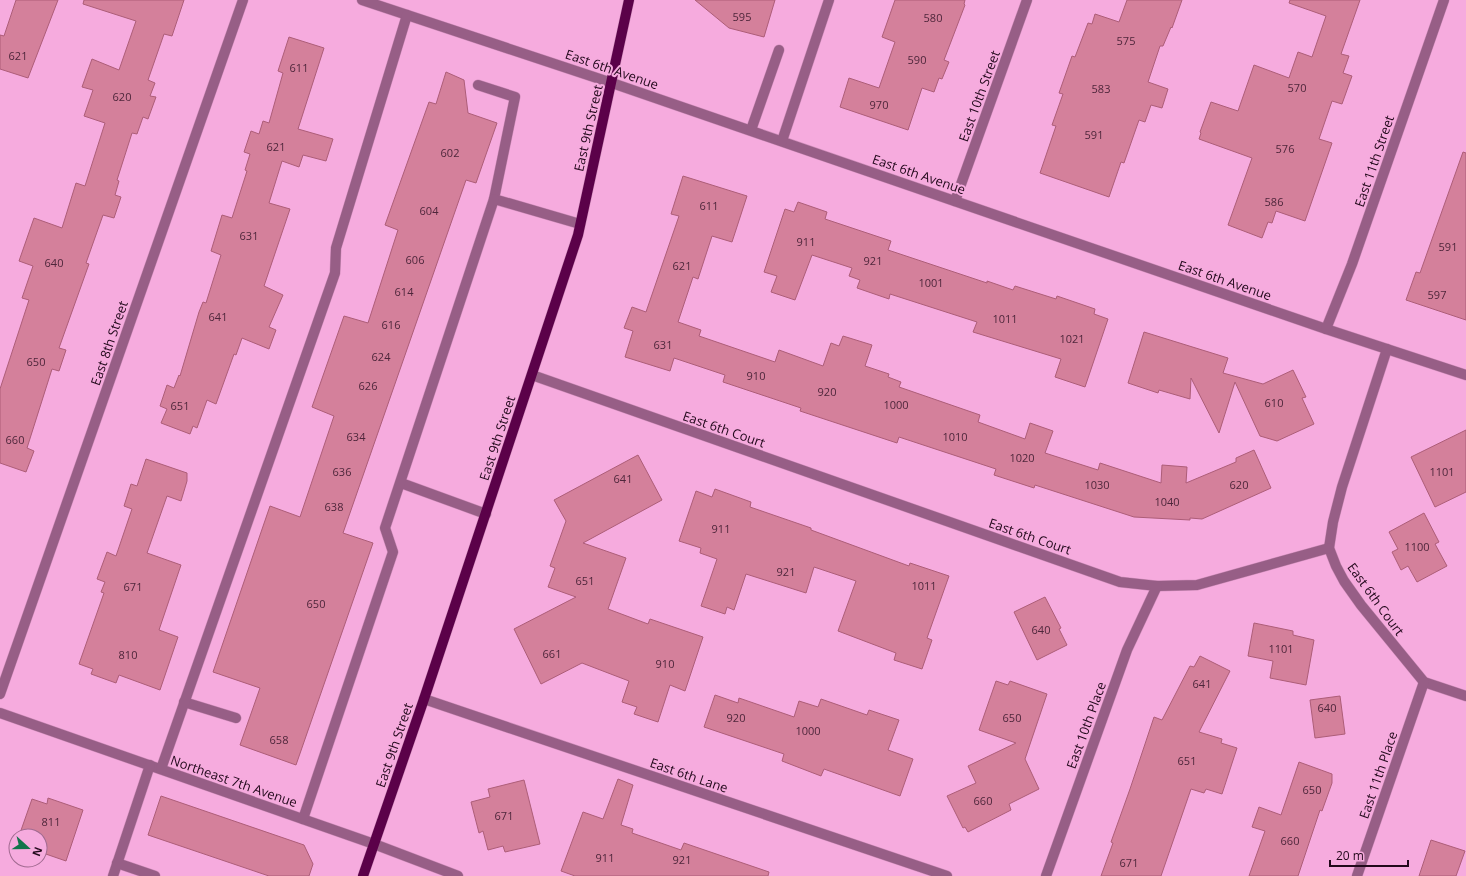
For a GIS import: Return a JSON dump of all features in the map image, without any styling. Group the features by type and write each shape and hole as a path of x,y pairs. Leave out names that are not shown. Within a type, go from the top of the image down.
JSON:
{"main road":[{"name":"East 9th Street","path":"363,876 424,699 578,235 629,0"}],"street":[{"name":"East 8th Street","path":"0,694 243,0"},
{"name":"East 6th Avenue","path":"362,0 751,130 1326,329 1466,375"},
{"path":"782,141 830,0"},
{"name":"East 10th Street","path":"955,201 1027,0"},
{"name":"East 11th Street","path":"1326,329 1352,264 1444,0"},
{"path":"161,769 335,273 336,248 407,15"},
{"path":"751,130 779,50"},
{"path":"303,819 394,552 385,528 494,199 515,97 478,85"},
{"path":"494,199 580,224"},
{"path":"1329,548 1333,522 1342,487 1387,349"},
{"name":"East 6th Court","path":"532,375 1120,582 1157,586 1197,585 1329,548 1344,581 1361,605 1424,682"},
{"path":"401,483 486,514"},
{"name":"East 10th Place","path":"1046,876 1127,650 1157,586"},
{"path":"1424,682 1466,696"},
{"name":"East 11th Place","path":"1357,876 1424,682"},
{"name":"East 6th Lane","path":"424,699 946,876"},
{"path":"184,702 236,718"},
{"name":"Northeast 7th Avenue","path":"0,713 374,844 458,876"},
{"path":"113,876 150,765"},
{"path":"117,863 154,876"}],"building":[{"path":"16,0 58,0 28,78 0,69 0,35 4,36"},
{"path":"84,0 184,0 172,36 164,34 148,80 155,83 150,96 156,97 148,119 143,117 137,134 132,133 117,180 119,181 115,195 121,197 114,218 103,215 86,263 89,264 59,348 66,350 59,371 52,369 27,448 34,451 26,472 0,463 0,389 29,300 22,298 33,266 19,261 34,218 62,228 76,183 85,186 105,123 84,116 93,90 82,87 92,59 119,70 136,21 83,4"},
{"path":"695,0 775,0 764,37 729,28"},
{"path":"895,0 965,0 965,5 944,60 949,62 942,79 939,78 934,92 922,88 908,130 840,107 849,78 879,88 895,42 882,37"},
{"path":"1127,0 1182,0 1172,28 1171,27 1163,46 1160,46 1148,82 1168,89 1162,108 1151,105 1145,122 1139,120 1124,163 1121,162 1109,197 1040,173 1056,126 1052,125 1063,94 1059,93 1072,56 1075,57 1088,23 1092,24 1095,14 1119,22"},
{"path":"1290,0 1360,0 1341,54 1349,56 1343,73 1352,76 1342,104 1332,101 1319,139 1332,143 1305,221 1276,211 1272,223 1268,222 1262,238 1228,225 1252,158 1199,139 1200,132 1211,102 1238,111 1254,65 1289,78 1298,52 1312,57 1326,16 1289,3"},
{"path":"289,37 324,48 298,129 333,139 326,161 303,155 299,167 282,161 269,203 290,209 264,286 283,295 269,327 276,330 269,349 242,338 236,355 234,354 216,404 207,400 197,428 193,426 190,434 161,423 167,409 160,406 167,385 174,388 179,375 180,376 199,312 203,302 206,303 221,255 211,251 222,215 232,218 247,171 245,170 250,154 244,152 251,131 259,134 263,121 269,123 283,73 278,71"},
{"path":"446,72 464,80 468,113 497,123 476,183 466,180 343,533 373,543 296,765 240,745 260,688 213,672 270,506 300,517 334,416 312,407 344,316 368,323 398,230 385,225 429,102 436,104"},
{"path":"1463,152 1466,153 1466,320 1406,300 1416,272 1420,273"},
{"path":"683,176 747,196 732,242 712,236 698,279 693,277 678,322 701,330 699,336 775,362 779,350 823,366 831,343 839,346 843,336 872,345 865,366 889,374 888,377 901,382 899,387 980,415 978,422 1025,439 1030,423 1053,431 1045,453 1098,470 1100,463 1161,483 1162,465 1187,467 1186,483 1236,462 1236,458 1254,450 1271,488 1202,519 1190,518 1190,520 1134,517 1035,485 1034,488 994,475 996,469 899,437 897,443 800,411 801,408 723,382 725,375 674,358 670,371 625,357 633,331 624,328 632,307 646,312 679,216 671,214"},
{"path":"798,202 827,212 825,219 891,241 888,250 987,283 987,281 1013,290 1015,286 1056,299 1057,296 1095,309 1094,314 1108,319 1085,387 1055,377 1061,359 973,332 977,322 890,294 889,299 857,288 860,280 849,276 852,268 812,255 795,300 771,292 777,276 764,272 785,209 794,212"},
{"path":"1144,332 1228,358 1223,373 1263,384 1293,370 1306,397 1302,398 1314,424 1277,441 1260,436 1235,382 1219,433 1191,378 1190,399 1159,390 1158,393 1128,383"},
{"path":"1466,430 1466,492 1435,507 1411,457"},
{"path":"638,455 662,500 583,543 626,558 608,609 648,624 650,619 703,637 685,691 670,685 658,722 634,714 637,707 622,702 629,681 582,663 541,684 514,629 576,597 548,587 555,568 550,566 566,521 554,500"},
{"path":"146,459 187,473 187,481 181,501 167,496 147,553 181,565 159,630 178,637 160,690 119,675 116,683 91,674 93,669 79,664 104,593 101,592 105,582 97,579 107,552 116,556 132,509 124,506 131,484 137,486"},
{"path":"715,489 751,502 750,507 811,528 811,530 909,566 910,563 949,576 927,638 932,640 922,669 894,660 896,653 838,631 856,581 814,567 806,593 746,574 734,610 727,607 725,614 701,606 717,559 700,553 701,548 679,541 696,491 712,497"},
{"path":"1424,513 1439,542 1435,544 1447,566 1417,582 1408,566 1401,570 1392,552 1398,549 1389,532"},
{"path":"1045,597 1061,628 1059,629 1067,645 1037,660 1014,612"},
{"path":"1254,623 1293,631 1293,635 1314,640 1306,685 1270,678 1273,661 1248,656"},
{"path":"1200,656 1230,671 1199,732 1222,739 1221,743 1237,748 1222,794 1206,789 1204,793 1191,789 1161,876 1101,876 1113,843 1111,842 1154,717 1162,720 1190,666 1194,667"},
{"path":"996,681 1008,685 1010,681 1047,694 1025,759 1039,789 1009,804 1011,810 968,832 965,827 963,828 947,796 976,783 968,766 1016,743 979,730"},
{"path":"715,695 738,703 739,698 794,717 799,701 818,707 821,699 867,715 869,710 899,720 888,750 913,759 900,796 824,769 821,776 782,761 784,754 704,727"},
{"path":"1340,696 1345,734 1315,738 1310,700"},
{"path":"1299,762 1332,774 1332,783 1322,811 1320,810 1298,876 1249,876 1265,831 1252,827 1259,807 1281,815"},
{"path":"618,779 633,785 621,825 633,829 632,833 681,850 684,843 769,872 768,876 575,876 561,871 583,812 603,819"},
{"path":"524,780 540,844 505,852 503,846 488,850 483,831 479,833 471,802 490,797 488,789"},
{"path":"161,796 304,845 313,864 309,876 269,876 148,835"},
{"path":"48,798 83,810 66,861 48,855 48,828 22,828 32,799 47,804"},
{"path":"1431,840 1465,851 1456,876 1419,876"}]}
